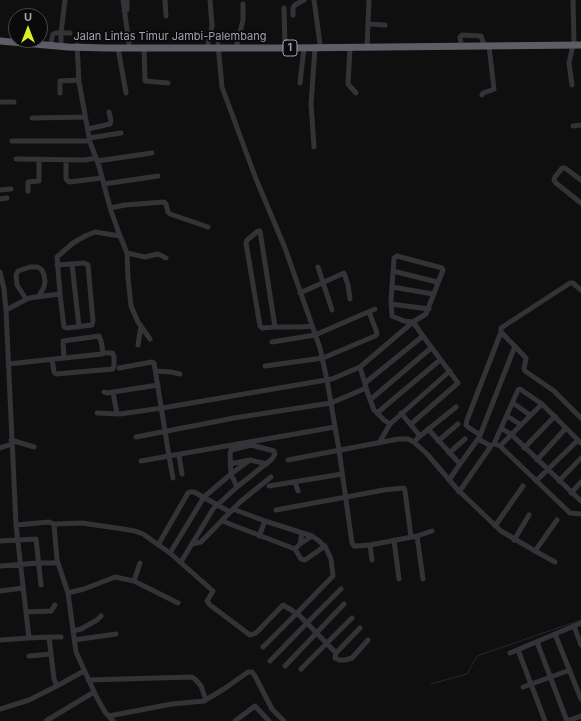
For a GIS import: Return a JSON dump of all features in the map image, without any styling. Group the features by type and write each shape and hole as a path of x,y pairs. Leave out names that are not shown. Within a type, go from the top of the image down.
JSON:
{"highway":[{"name":"Jalan Lintas Timur Jambi-Palembang","path":"0,40 118,48 218,46 304,48 318,46 577,44"},
{"name":"Jalan Lintas Timur Jambi-Palembang","path":"48,43 77,46 129,44 208,44 218,46 238,44 285,44 350,48 367,46 461,43 486,44"}],"street":[{"path":"61,44 65,0"},
{"path":"123,0 129,44"},
{"path":"124,11 127,10 127,0"},
{"path":"165,0 166,16"},
{"path":"208,44 212,26 210,0"},
{"path":"292,15 293,8 304,0"},
{"path":"314,0 318,46 311,104 314,147"},
{"path":"367,46 369,0"},
{"path":"572,85 569,63 577,44 573,0"},
{"path":"238,44 239,33 243,20 243,4"},
{"path":"284,8 285,44"},
{"path":"368,24 384,25"},
{"path":"51,43 53,33 62,34 70,32"},
{"path":"482,95 483,93 494,89 486,44"},
{"path":"77,46 79,80 90,140 111,211 127,253 131,306 141,326 150,339"},
{"path":"218,46 222,87 249,160 285,248 323,358 339,450 352,544 357,546 370,545 414,537 432,531"},
{"path":"118,48 126,93"},
{"path":"144,48 145,82 168,83"},
{"path":"300,83 304,48"},
{"path":"350,48 348,84 356,93"},
{"path":"60,93 60,81 79,80"},
{"path":"0,102 14,102"},
{"path":"88,129 106,126 111,123 109,112"},
{"path":"32,118 85,117"},
{"path":"573,126 581,125"},
{"path":"106,126 108,136"},
{"path":"12,141 90,140 121,133"},
{"path":"16,159 85,160 152,153"},
{"path":"28,191 28,182 39,181 39,159"},
{"path":"66,160 66,179 69,182 102,178"},
{"path":"581,180 565,168 562,168 554,180 581,203"},
{"path":"104,184 158,176"},
{"path":"0,190 11,189"},
{"path":"0,199 7,198"},
{"path":"111,211 125,205 164,202 170,214 208,227"},
{"path":"275,327 260,231 258,231 246,240 246,243 259,325 262,328 312,326"},
{"path":"57,265 86,263 88,266 93,322 91,326 64,327 57,265 57,257 73,243 95,232 120,236"},
{"path":"127,253 144,258 158,254 166,258"},
{"path":"97,413 117,414 162,408 327,380 360,366 413,322 424,316 443,270 442,268 397,256 394,258 393,271 391,304 393,317 404,321 413,322 458,384 410,424"},
{"path":"72,264 79,327"},
{"path":"26,299 17,285 16,275 18,271 30,267 42,270 44,275 44,287 39,296"},
{"path":"318,267 332,310"},
{"path":"393,271 437,282"},
{"path":"0,274 6,310 17,540 28,638"},
{"path":"300,293 340,274 345,274 350,299"},
{"path":"581,290 573,283 570,283 502,328 466,425 479,437 495,446 536,480 570,513 581,514"},
{"path":"392,287 433,294"},
{"path":"6,310 26,299 60,294"},
{"path":"391,304 428,309"},
{"path":"272,342 315,335 375,309"},
{"path":"265,366 323,358 375,336 377,334 376,330 369,312"},
{"path":"138,345 141,326"},
{"path":"501,332 526,358 525,371 554,391 581,418"},
{"path":"64,358 62,342 64,340 99,336 103,353"},
{"path":"136,436 234,418 331,403 366,386 423,336"},
{"path":"449,480 479,437 515,346"},
{"path":"370,400 431,348"},
{"path":"8,364 103,353 112,353 114,356 114,365 112,369 56,374 54,372 52,359"},
{"path":"377,413 440,360"},
{"path":"119,368 152,362 154,363 173,478"},
{"path":"360,366 370,400 377,413 390,424"},
{"path":"156,371 180,374"},
{"path":"379,443 390,424 401,413 450,372"},
{"path":"104,392 107,393 158,385"},
{"path":"495,446 501,428 508,416 518,390 520,389 542,404 580,442 536,480"},
{"path":"113,392 117,414"},
{"path":"513,404 530,416"},
{"path":"459,492 495,446 512,435 542,404"},
{"path":"414,442 456,407"},
{"path":"401,413 420,436"},
{"path":"508,416 522,424"},
{"path":"524,448 555,416"},
{"path":"438,441 458,424"},
{"path":"141,461 335,427"},
{"path":"501,428 512,435 581,502"},
{"path":"537,460 566,428"},
{"path":"428,429 460,464"},
{"path":"288,460 401,439 408,439 414,442 427,454 459,492 495,526 514,540 555,562"},
{"path":"449,453 465,439"},
{"path":"0,446 12,442 34,447"},
{"path":"181,562 217,504 267,464 275,456 274,450 251,445 231,450 231,474 237,487"},
{"path":"179,455 182,474"},
{"path":"559,481 581,458"},
{"path":"230,464 250,460 267,464"},
{"path":"170,553 204,496 250,460"},
{"path":"269,486 342,474"},
{"path":"192,544 201,542 240,502 271,477"},
{"path":"295,482 298,491"},
{"path":"571,493 581,482"},
{"path":"495,526 523,486"},
{"path":"276,510 404,488 423,579"},
{"path":"158,545 188,493 194,492 232,510 241,511 265,521 312,536 325,546 331,559 333,576 295,612 263,647"},
{"path":"240,502 241,511"},
{"path":"514,540 529,515"},
{"path":"535,551 557,520"},
{"path":"222,521 259,536 295,548 301,559 304,560 325,546"},
{"path":"259,536 265,521"},
{"path":"16,525 49,522 54,524 82,523 135,531 143,534 170,553 214,591 207,601 212,607 248,635 254,634 284,605 295,612 307,623 336,653"},
{"path":"54,524 57,563 68,593 74,640 78,656 94,692 113,721"},
{"path":"300,544 302,533"},
{"path":"295,548 312,536"},
{"path":"0,541 36,539 41,585"},
{"path":"394,540 399,579"},
{"path":"370,545 372,560"},
{"path":"0,566 57,563"},
{"path":"134,581 140,563"},
{"path":"68,593 84,589 114,577 134,581 178,604"},
{"path":"0,591 23,588"},
{"path":"270,661 341,589"},
{"path":"284,666 344,604"},
{"path":"26,612 51,611 55,605"},
{"path":"73,631 81,629 101,616"},
{"path":"301,669 352,618"},
{"path":"510,653 581,623"},
{"path":"574,626 581,645"},
{"path":"360,628 336,653 335,658 339,660 350,658 368,640"},
{"path":"74,640 116,634"},
{"path":"555,634 581,699"},
{"path":"49,637 54,679 57,686"},
{"path":"0,640 62,637"},
{"path":"537,642 567,721 581,716"},
{"path":"518,650 545,721"},
{"path":"30,656 51,654"},
{"path":"523,688 570,670"},
{"path":"0,709 34,698 84,671"},
{"path":"109,716 172,704 206,700 247,672 250,672 255,676 272,709 284,721"},
{"path":"88,680 192,677 201,686 206,700"},
{"path":"46,721 94,692"},
{"path":"235,721 255,706 265,720"}],"waterway":[{"path":"431,684 467,674 477,656 581,620"}]}
